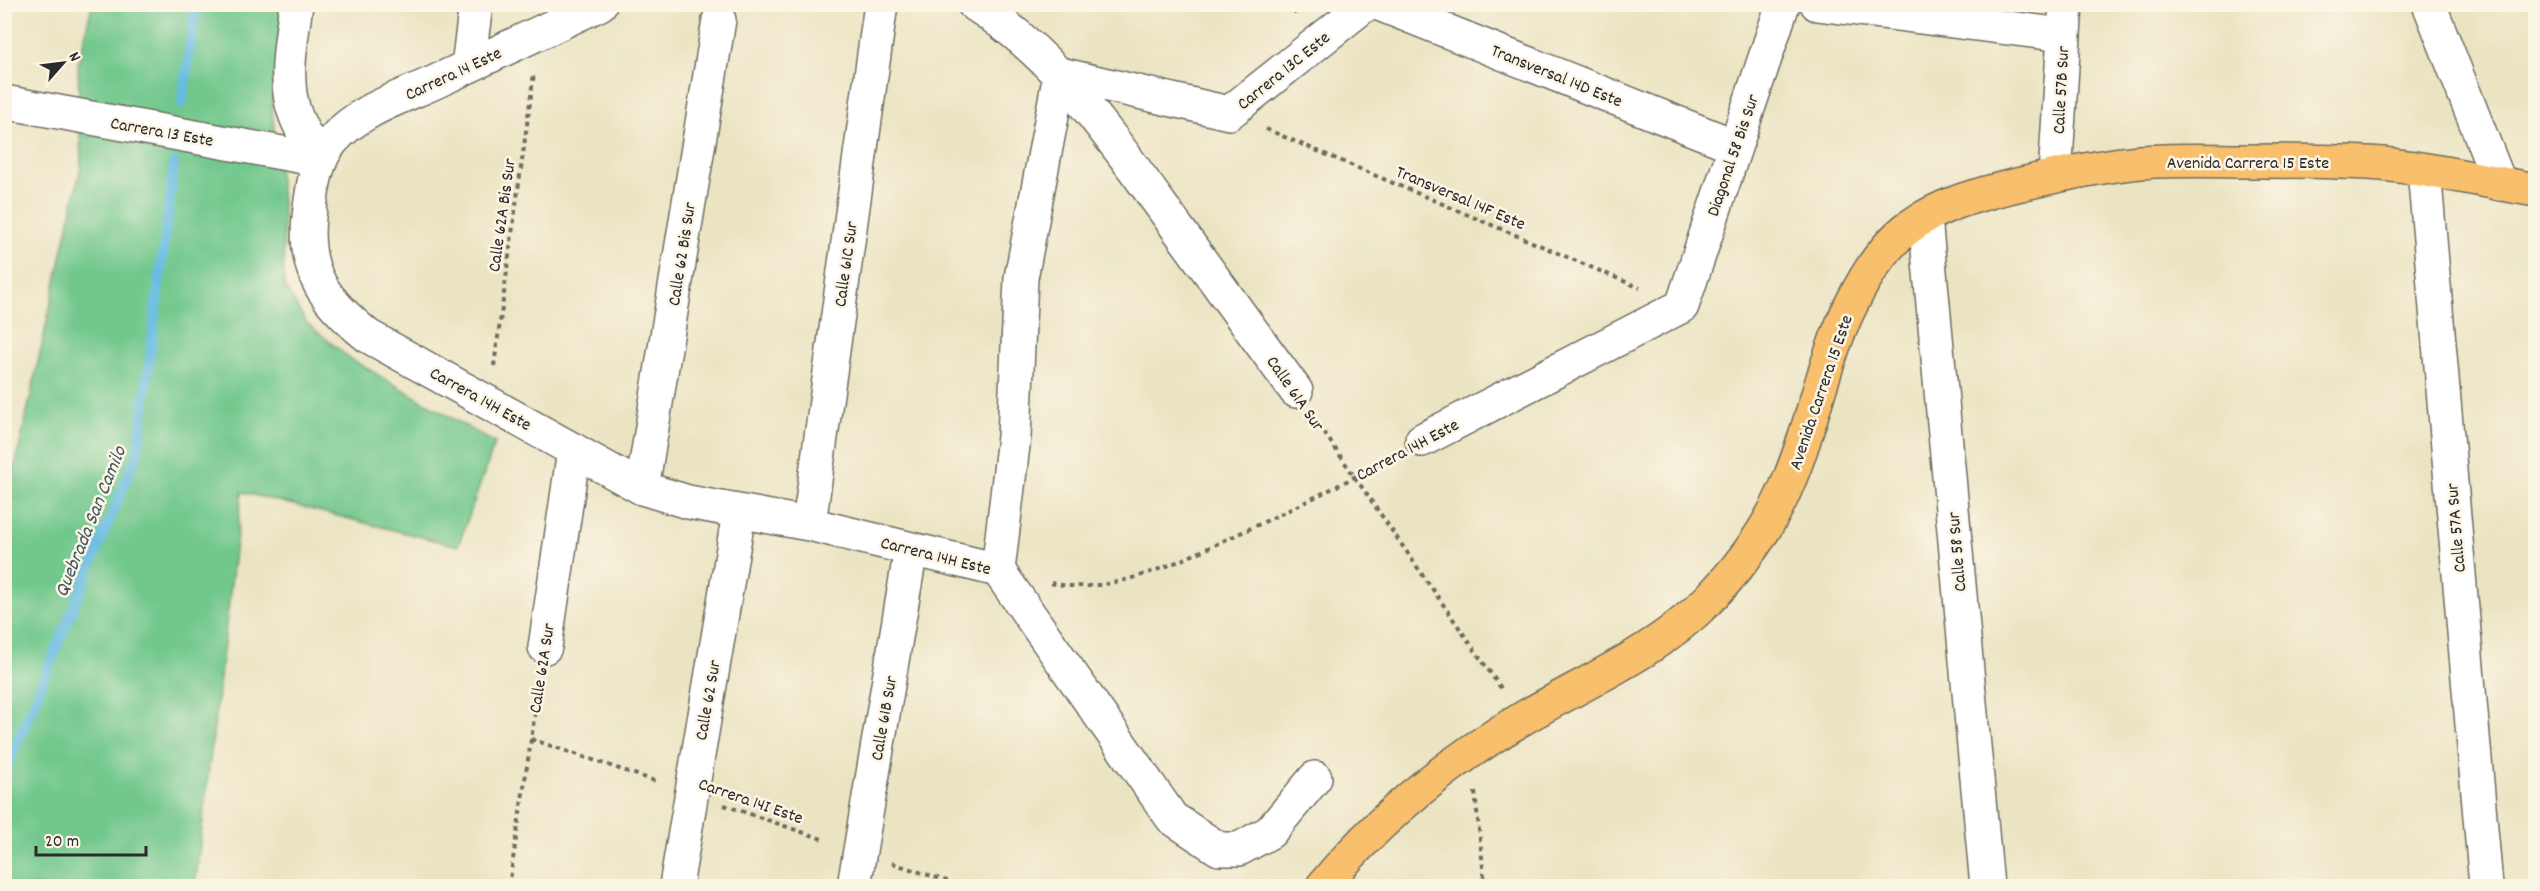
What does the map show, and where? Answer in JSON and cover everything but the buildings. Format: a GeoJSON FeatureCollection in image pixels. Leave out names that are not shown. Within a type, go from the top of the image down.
{"type":"FeatureCollection","features":[{"type":"Feature","properties":{"kind":"main road","name":"Avenida Carrera 15 Este"},"geometry":{"type":"LineString","coordinates":[[1323,886],[1353,849],[1391,813],[1471,751],[1522,718],[1644,650],[1689,617],[1730,577],[1753,547],[1785,490],[1841,327],[1853,301],[1870,271],[1893,241],[1925,218],[1952,204],[1986,192],[2055,176],[2142,162],[2321,161],[2424,170],[2535,190]]}},
{"type":"Feature","properties":{"kind":"street"},"geometry":{"type":"LineString","coordinates":[[296,4],[290,83],[293,109],[304,136],[320,160]]}},
{"type":"Feature","properties":{"kind":"street"},"geometry":{"type":"LineString","coordinates":[[468,66],[476,4]]}},
{"type":"Feature","properties":{"kind":"street","name":"Carrera 14 Este"},"geometry":{"type":"LineString","coordinates":[[320,160],[333,140],[370,112],[600,4]]}},
{"type":"Feature","properties":{"kind":"street","name":"Calle 61C Sur"},"geometry":{"type":"LineString","coordinates":[[809,524],[881,4]]}},
{"type":"Feature","properties":{"kind":"street","name":"Calle 61A Sur"},"geometry":{"type":"LineString","coordinates":[[974,4],[1027,42],[1060,74],[1111,137],[1296,391]]}},
{"type":"Feature","properties":{"kind":"street","name":"Carrera 13C Este"},"geometry":{"type":"LineString","coordinates":[[1229,113],[1366,4]]}},
{"type":"Feature","properties":{"kind":"street","name":"Transversal 14D Este"},"geometry":{"type":"LineString","coordinates":[[1379,4],[1735,146]]}},
{"type":"Feature","properties":{"kind":"street","name":"Diagonal 58 Bis Sur"},"geometry":{"type":"LineString","coordinates":[[1682,306],[1783,4]]}},
{"type":"Feature","properties":{"kind":"street"},"geometry":{"type":"LineString","coordinates":[[1817,4],[2065,20]]}},
{"type":"Feature","properties":{"kind":"street"},"geometry":{"type":"LineString","coordinates":[[2429,4],[2500,184]]}},
{"type":"Feature","properties":{"kind":"street","name":"Calle 57B Sur"},"geometry":{"type":"LineString","coordinates":[[2055,176],[2065,20]]}},
{"type":"Feature","properties":{"kind":"street","name":"Calle 62 Bis Sur"},"geometry":{"type":"LineString","coordinates":[[642,488],[719,21]]}},
{"type":"Feature","properties":{"kind":"street"},"geometry":{"type":"LineString","coordinates":[[1229,113],[1060,74],[1021,278],[1014,437],[998,570],[1172,818],[1219,849],[1239,849],[1270,832],[1315,778]]}},
{"type":"Feature","properties":{"kind":"street","name":"Carrera 13 Este"},"geometry":{"type":"LineString","coordinates":[[4,102],[320,160]]}},
{"type":"Feature","properties":{"kind":"street","name":"Carrera 14H Este"},"geometry":{"type":"LineString","coordinates":[[320,160],[310,203],[308,230],[310,259],[328,300],[342,316],[368,336],[642,488],[688,502],[809,524],[998,570]]}},
{"type":"Feature","properties":{"kind":"street","name":"Calle 57A Sur"},"geometry":{"type":"LineString","coordinates":[[2424,170],[2486,886]]}},
{"type":"Feature","properties":{"kind":"street","name":"Calle 58 Sur"},"geometry":{"type":"LineString","coordinates":[[1925,218],[1988,886]]}},
{"type":"Feature","properties":{"kind":"street","name":"Carrera 14H Este"},"geometry":{"type":"LineString","coordinates":[[1422,440],[1682,306]]}},
{"type":"Feature","properties":{"kind":"street","name":"Calle 62A Sur"},"geometry":{"type":"LineString","coordinates":[[545,647],[574,450]]}},
{"type":"Feature","properties":{"kind":"street","name":"Calle 62 Sur"},"geometry":{"type":"LineString","coordinates":[[676,886],[739,513]]}},
{"type":"Feature","properties":{"kind":"street","name":"Calle 61B Sur"},"geometry":{"type":"LineString","coordinates":[[854,886],[911,549]]}},
{"type":"Feature","properties":{"kind":"path","name":"Calle 62A Bis Sur"},"geometry":{"type":"LineString","coordinates":[[489,402],[540,32]]}},
{"type":"Feature","properties":{"kind":"path","name":"Transversal 14F Este"},"geometry":{"type":"LineString","coordinates":[[1229,113],[1682,306]]}},
{"type":"Feature","properties":{"kind":"path","name":"Calle 61A Sur"},"geometry":{"type":"LineString","coordinates":[[1296,391],[1522,718]]}},
{"type":"Feature","properties":{"kind":"path","name":"Carrera 14H Este"},"geometry":{"type":"LineString","coordinates":[[998,570],[1064,586],[1117,582],[1165,567],[1312,501],[1422,440]]}},
{"type":"Feature","properties":{"kind":"path","name":"Calle 62A Sur"},"geometry":{"type":"LineString","coordinates":[[509,886],[545,647]]}},
{"type":"Feature","properties":{"kind":"path","name":"Carrera 14I Este"},"geometry":{"type":"LineString","coordinates":[[531,739],[962,886]]}},
{"type":"Feature","properties":{"kind":"path"},"geometry":{"type":"LineString","coordinates":[[1471,751],[1485,886]]}},
{"type":"Feature","properties":{"kind":"green space"},"geometry":{"type":"Polygon","coordinates":[[[92,5],[285,5],[272,108],[283,211],[284,285],[306,322],[349,358],[495,443],[458,546],[242,492],[195,886],[5,886],[5,512],[81,167],[78,64],[92,5]]]}},
{"type":"Feature","properties":{"kind":"waterway","name":"Quebrada San Camilo"},"geometry":{"type":"LineString","coordinates":[[182,103],[196,4]]}},
{"type":"Feature","properties":{"kind":"waterway","name":"Quebrada San Camilo"},"geometry":{"type":"LineString","coordinates":[[4,774],[138,452],[174,163]]}}]}
